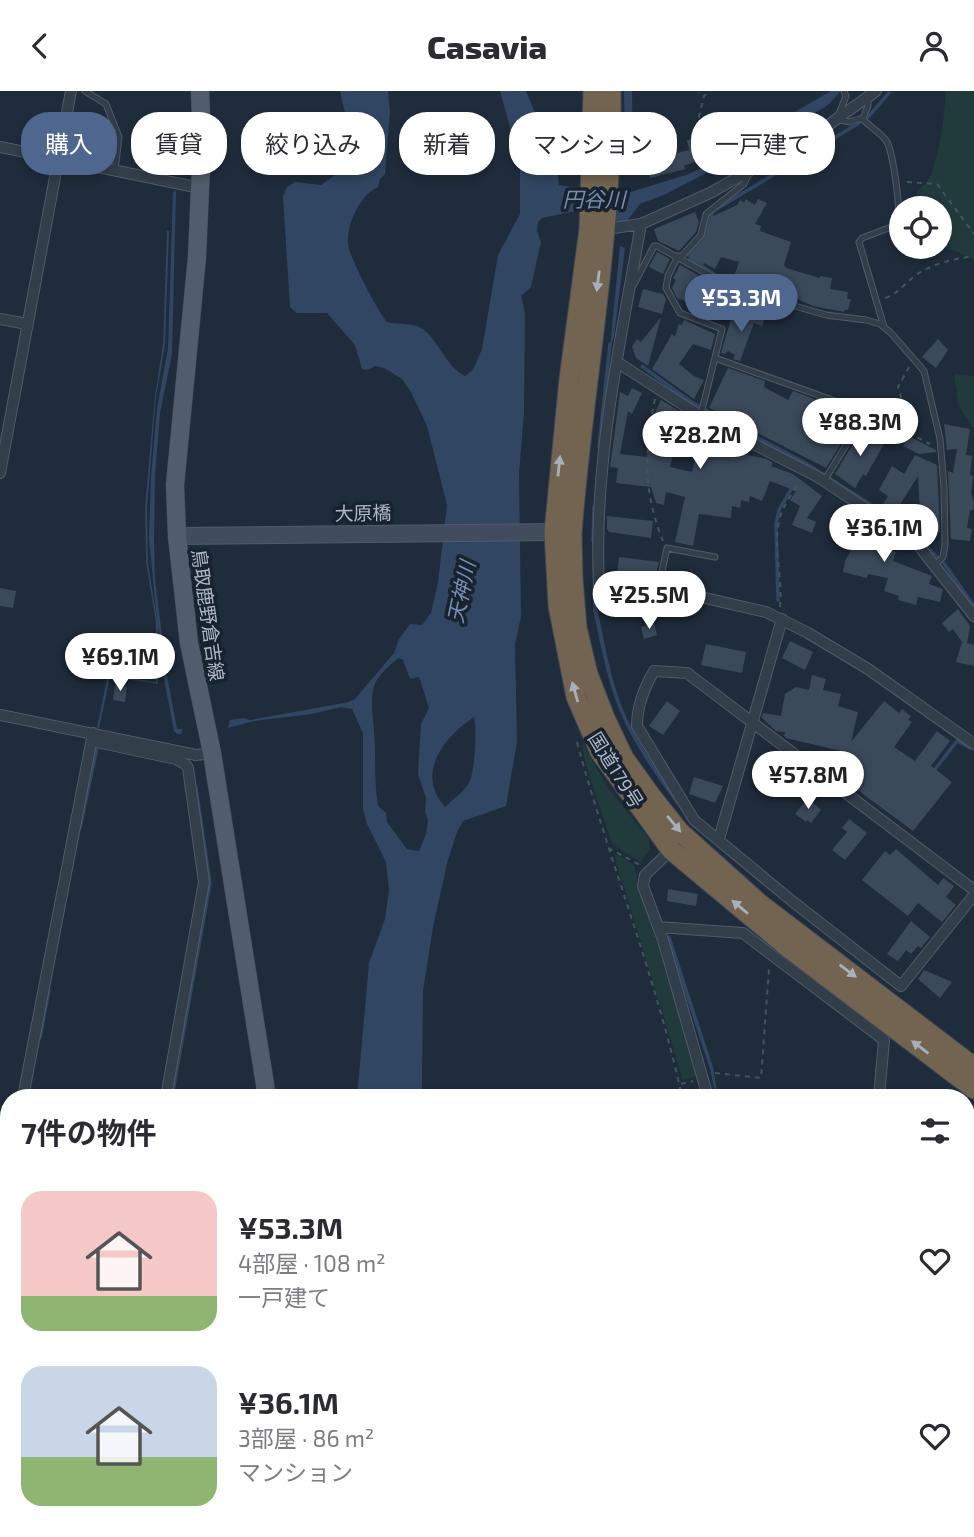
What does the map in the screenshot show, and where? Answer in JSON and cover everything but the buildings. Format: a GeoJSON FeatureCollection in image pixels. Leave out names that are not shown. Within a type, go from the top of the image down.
{"type":"FeatureCollection","features":[{"type":"Feature","properties":{"kind":"highway","name":"国道179号"},"geometry":{"type":"LineString","coordinates":[[593,91],[596,230]]}},
{"type":"Feature","properties":{"kind":"highway","name":"国道179号"},"geometry":{"type":"LineString","coordinates":[[611,91],[612,134],[569,379],[558,606],[576,697],[600,752],[671,850],[791,950],[974,1089]]}},
{"type":"Feature","properties":{"kind":"highway","name":"国道179号"},"geometry":{"type":"LineString","coordinates":[[563,532],[573,578],[577,628],[588,674],[624,758],[652,797],[679,831],[759,903],[974,1067]]}},
{"type":"Feature","properties":{"kind":"main road","name":"鳥取鹿野倉吉線"},"geometry":{"type":"LineString","coordinates":[[200,91],[197,257],[175,485],[177,536],[188,643],[212,753],[266,1089]]}},
{"type":"Feature","properties":{"kind":"street"},"geometry":{"type":"LineString","coordinates":[[68,112],[71,91]]}},
{"type":"Feature","properties":{"kind":"street"},"geometry":{"type":"LineString","coordinates":[[837,119],[872,94]]}},
{"type":"Feature","properties":{"kind":"street"},"geometry":{"type":"LineString","coordinates":[[0,147],[21,151]]}},
{"type":"Feature","properties":{"kind":"street"},"geometry":{"type":"LineString","coordinates":[[117,171],[200,188]]}},
{"type":"Feature","properties":{"kind":"street"},"geometry":{"type":"LineString","coordinates":[[0,473],[57,175]]}},
{"type":"Feature","properties":{"kind":"street"},"geometry":{"type":"LineString","coordinates":[[596,230],[641,224],[676,210],[744,175]]}},
{"type":"Feature","properties":{"kind":"street"},"geometry":{"type":"LineString","coordinates":[[641,224],[617,362],[601,480],[597,535],[599,586],[614,594],[642,590],[679,592],[766,612],[868,669],[974,744]]}},
{"type":"Feature","properties":{"kind":"street"},"geometry":{"type":"LineString","coordinates":[[0,319],[27,324]]}},
{"type":"Feature","properties":{"kind":"street"},"geometry":{"type":"LineString","coordinates":[[617,362],[701,416],[824,481],[915,541],[974,616]]}},
{"type":"Feature","properties":{"kind":"street","name":"大原橋"},"geometry":{"type":"LineString","coordinates":[[177,536],[563,532]]}},
{"type":"Feature","properties":{"kind":"street"},"geometry":{"type":"LineString","coordinates":[[719,839],[781,619]]}},
{"type":"Feature","properties":{"kind":"street"},"geometry":{"type":"LineString","coordinates":[[654,671],[687,673],[974,893],[901,986],[792,901],[719,839],[694,820],[637,726],[637,715],[654,671]]}},
{"type":"Feature","properties":{"kind":"street"},"geometry":{"type":"LineString","coordinates":[[0,715],[176,759],[188,768],[204,882],[167,1089]]}},
{"type":"Feature","properties":{"kind":"street"},"geometry":{"type":"LineString","coordinates":[[93,737],[196,755],[212,753]]}},
{"type":"Feature","properties":{"kind":"street"},"geometry":{"type":"LineString","coordinates":[[25,1089],[93,737]]}},
{"type":"Feature","properties":{"kind":"street"},"geometry":{"type":"LineString","coordinates":[[671,850],[645,875],[643,886],[658,927],[706,1089]]}},
{"type":"Feature","properties":{"kind":"street"},"geometry":{"type":"LineString","coordinates":[[658,927],[743,933],[884,1040],[881,1089]]}},
{"type":"Feature","properties":{"kind":"lane"},"geometry":{"type":"LineString","coordinates":[[85,91],[106,104],[109,112]]}},
{"type":"Feature","properties":{"kind":"lane"},"geometry":{"type":"LineString","coordinates":[[844,91],[846,96],[837,119],[849,122],[862,118],[872,94]]}},
{"type":"Feature","properties":{"kind":"lane"},"geometry":{"type":"LineString","coordinates":[[862,118],[869,127],[886,139],[899,202],[899,219],[897,225],[862,238],[859,242],[884,327],[924,371],[941,449],[945,545],[943,557],[935,565]]}},
{"type":"Feature","properties":{"kind":"lane"},"geometry":{"type":"LineString","coordinates":[[117,132],[117,150]]}},
{"type":"Feature","properties":{"kind":"lane"},"geometry":{"type":"LineString","coordinates":[[701,416],[722,329],[680,313],[666,288],[668,276],[679,257],[701,235],[706,214],[744,184],[748,175]]}},
{"type":"Feature","properties":{"kind":"lane"},"geometry":{"type":"LineString","coordinates":[[629,293],[654,246],[746,292],[814,312],[866,320],[884,327]]}},
{"type":"Feature","properties":{"kind":"lane"},"geometry":{"type":"LineString","coordinates":[[715,358],[863,411],[864,416],[824,481]]}},
{"type":"Feature","properties":{"kind":"lane"},"geometry":{"type":"LineString","coordinates":[[657,591],[667,548],[715,557]]}},
{"type":"Feature","properties":{"kind":"path"},"geometry":{"type":"LineString","coordinates":[[700,112],[704,96],[710,91]]}},
{"type":"Feature","properties":{"kind":"path"},"geometry":{"type":"LineString","coordinates":[[895,188],[909,180],[937,184],[974,233]]}},
{"type":"Feature","properties":{"kind":"path"},"geometry":{"type":"LineString","coordinates":[[885,298],[894,295],[917,275],[933,266],[974,256]]}},
{"type":"Feature","properties":{"kind":"path"},"geometry":{"type":"LineString","coordinates":[[891,425],[903,404],[898,387],[910,364],[918,365]]}},
{"type":"Feature","properties":{"kind":"path"},"geometry":{"type":"LineString","coordinates":[[658,389],[645,462],[658,528],[667,548]]}},
{"type":"Feature","properties":{"kind":"path"},"geometry":{"type":"LineString","coordinates":[[863,411],[941,449]]}},
{"type":"Feature","properties":{"kind":"path"},"geometry":{"type":"LineString","coordinates":[[781,619],[782,592],[778,564],[780,518],[802,476]]}},
{"type":"Feature","properties":{"kind":"path"},"geometry":{"type":"LineString","coordinates":[[577,742],[607,847],[650,977],[680,1089]]}},
{"type":"Feature","properties":{"kind":"path"},"geometry":{"type":"LineString","coordinates":[[607,847],[641,865]]}},
{"type":"Feature","properties":{"kind":"path"},"geometry":{"type":"LineString","coordinates":[[703,1074],[761,1078],[771,954]]}},
{"type":"Feature","properties":{"kind":"green space"},"geometry":{"type":"Polygon","coordinates":[[[946,91],[974,91],[974,259],[952,250],[952,196],[916,196],[931,175],[942,130],[946,91]]]}},
{"type":"Feature","properties":{"kind":"green space"},"geometry":{"type":"Polygon","coordinates":[[[954,374],[974,376],[974,429],[959,407],[954,374]]]}},
{"type":"Feature","properties":{"kind":"green space"},"geometry":{"type":"Polygon","coordinates":[[[581,740],[608,788],[649,839],[650,849],[640,862],[612,844],[586,765],[581,740]]]}},
{"type":"Feature","properties":{"kind":"green space"},"geometry":{"type":"Polygon","coordinates":[[[614,854],[631,863],[635,869],[699,1076],[683,1080],[614,854]]]}},
{"type":"Feature","properties":{"kind":"water"},"geometry":{"type":"Polygon","coordinates":[[[340,91],[388,91],[390,112],[385,174],[385,112],[345,112],[340,91]]]}},
{"type":"Feature","properties":{"kind":"water"},"geometry":{"type":"Polygon","coordinates":[[[500,91],[526,91],[535,112],[509,112],[509,124],[500,91]]]}},
{"type":"Feature","properties":{"kind":"water"},"geometry":{"type":"Polygon","coordinates":[[[624,91],[632,91],[632,112],[624,112],[624,91]]]}},
{"type":"Feature","properties":{"kind":"water"},"geometry":{"type":"Polygon","coordinates":[[[831,91],[841,91],[828,105],[816,112],[795,112],[831,91]]]}},
{"type":"Feature","properties":{"kind":"water"},"geometry":{"type":"Polygon","coordinates":[[[691,173],[702,175],[640,204],[627,221],[619,222],[576,211],[542,218],[538,222],[537,231],[541,242],[531,287],[521,296],[525,313],[524,413],[519,473],[521,617],[515,644],[517,742],[506,806],[463,821],[448,860],[433,927],[423,991],[422,1089],[358,1089],[369,963],[385,919],[389,891],[386,862],[367,824],[363,809],[363,733],[352,709],[341,707],[312,714],[254,721],[228,728],[230,720],[250,720],[355,699],[394,653],[399,639],[410,624],[422,625],[431,613],[438,582],[447,505],[427,426],[411,392],[402,379],[384,368],[375,366],[368,370],[362,369],[355,345],[327,313],[297,313],[290,307],[283,197],[287,187],[295,182],[321,185],[335,175],[384,175],[378,187],[360,203],[352,219],[348,235],[349,249],[358,271],[387,322],[420,327],[458,372],[465,376],[473,370],[482,349],[498,255],[520,214],[520,175],[558,175],[559,185],[621,195],[691,173]],[[399,658],[388,667],[374,686],[372,709],[375,777],[378,806],[386,813],[387,822],[407,849],[419,851],[428,821],[425,811],[426,798],[418,774],[421,724],[429,708],[419,677],[410,679],[403,660],[399,658]],[[474,717],[444,746],[433,769],[436,794],[445,807],[469,783],[475,750],[474,717]]]}},
{"type":"Feature","properties":{"kind":"water"},"geometry":{"type":"Polygon","coordinates":[[[176,191],[172,354],[160,413],[154,540],[155,580],[167,675],[177,729],[182,729],[182,734],[174,731],[164,679],[158,625],[158,684],[110,677],[97,728],[108,674],[156,682],[156,623],[146,562],[145,507],[155,396],[163,344],[169,231],[165,345],[156,397],[147,508],[148,563],[157,620],[149,539],[151,476],[157,409],[168,348],[173,192],[176,191]]]}},
{"type":"Feature","properties":{"kind":"water"},"geometry":{"type":"Polygon","coordinates":[[[620,246],[625,248],[614,337],[610,347],[620,246]]]}},
{"type":"Feature","properties":{"kind":"water"},"geometry":{"type":"Polygon","coordinates":[[[642,364],[693,401],[807,462],[905,524],[946,563],[974,603],[974,610],[941,562],[913,535],[691,405],[640,367],[642,364]]]}},
{"type":"Feature","properties":{"kind":"water"},"geometry":{"type":"Polygon","coordinates":[[[597,607],[621,706],[638,741],[679,803],[677,805],[640,751],[617,703],[593,610],[597,607]]]}},
{"type":"Feature","properties":{"kind":"water"},"geometry":{"type":"Polygon","coordinates":[[[670,935],[713,1067],[717,1089],[714,1089],[666,937],[670,935]]]}},
{"type":"Feature","properties":{"kind":"waterway"},"geometry":{"type":"LineString","coordinates":[[868,117],[889,93]]}},
{"type":"Feature","properties":{"kind":"waterway"},"geometry":{"type":"LineString","coordinates":[[688,255],[704,239],[715,210],[859,123]]}},
{"type":"Feature","properties":{"kind":"waterway"},"geometry":{"type":"LineString","coordinates":[[690,259],[724,280],[737,284]]}},
{"type":"Feature","properties":{"kind":"waterway"},"geometry":{"type":"LineString","coordinates":[[599,447],[610,344]]}},
{"type":"Feature","properties":{"kind":"waterway"},"geometry":{"type":"LineString","coordinates":[[778,600],[776,524],[779,510],[793,486]]}},
{"type":"Feature","properties":{"kind":"waterway"},"geometry":{"type":"LineString","coordinates":[[593,541],[594,507]]}},
{"type":"Feature","properties":{"kind":"waterway"},"geometry":{"type":"LineString","coordinates":[[594,584],[595,611]]}},
{"type":"Feature","properties":{"kind":"waterway"},"geometry":{"type":"LineString","coordinates":[[933,772],[957,741],[970,748]]}},
{"type":"Feature","properties":{"kind":"waterway"},"geometry":{"type":"LineString","coordinates":[[80,828],[97,748]]}},
{"type":"Feature","properties":{"kind":"waterway"},"geometry":{"type":"LineString","coordinates":[[173,1089],[210,883],[196,788]]}},
{"type":"Feature","properties":{"kind":"waterway"},"geometry":{"type":"LineString","coordinates":[[40,1038],[49,990]]}},
{"type":"Feature","properties":{"kind":"water label","name":"円谷川"},"geometry":{"type":"Point","coordinates":[594,200]}},
{"type":"Feature","properties":{"kind":"water label","name":"天神川"},"geometry":{"type":"Point","coordinates":[462,592]}}]}
